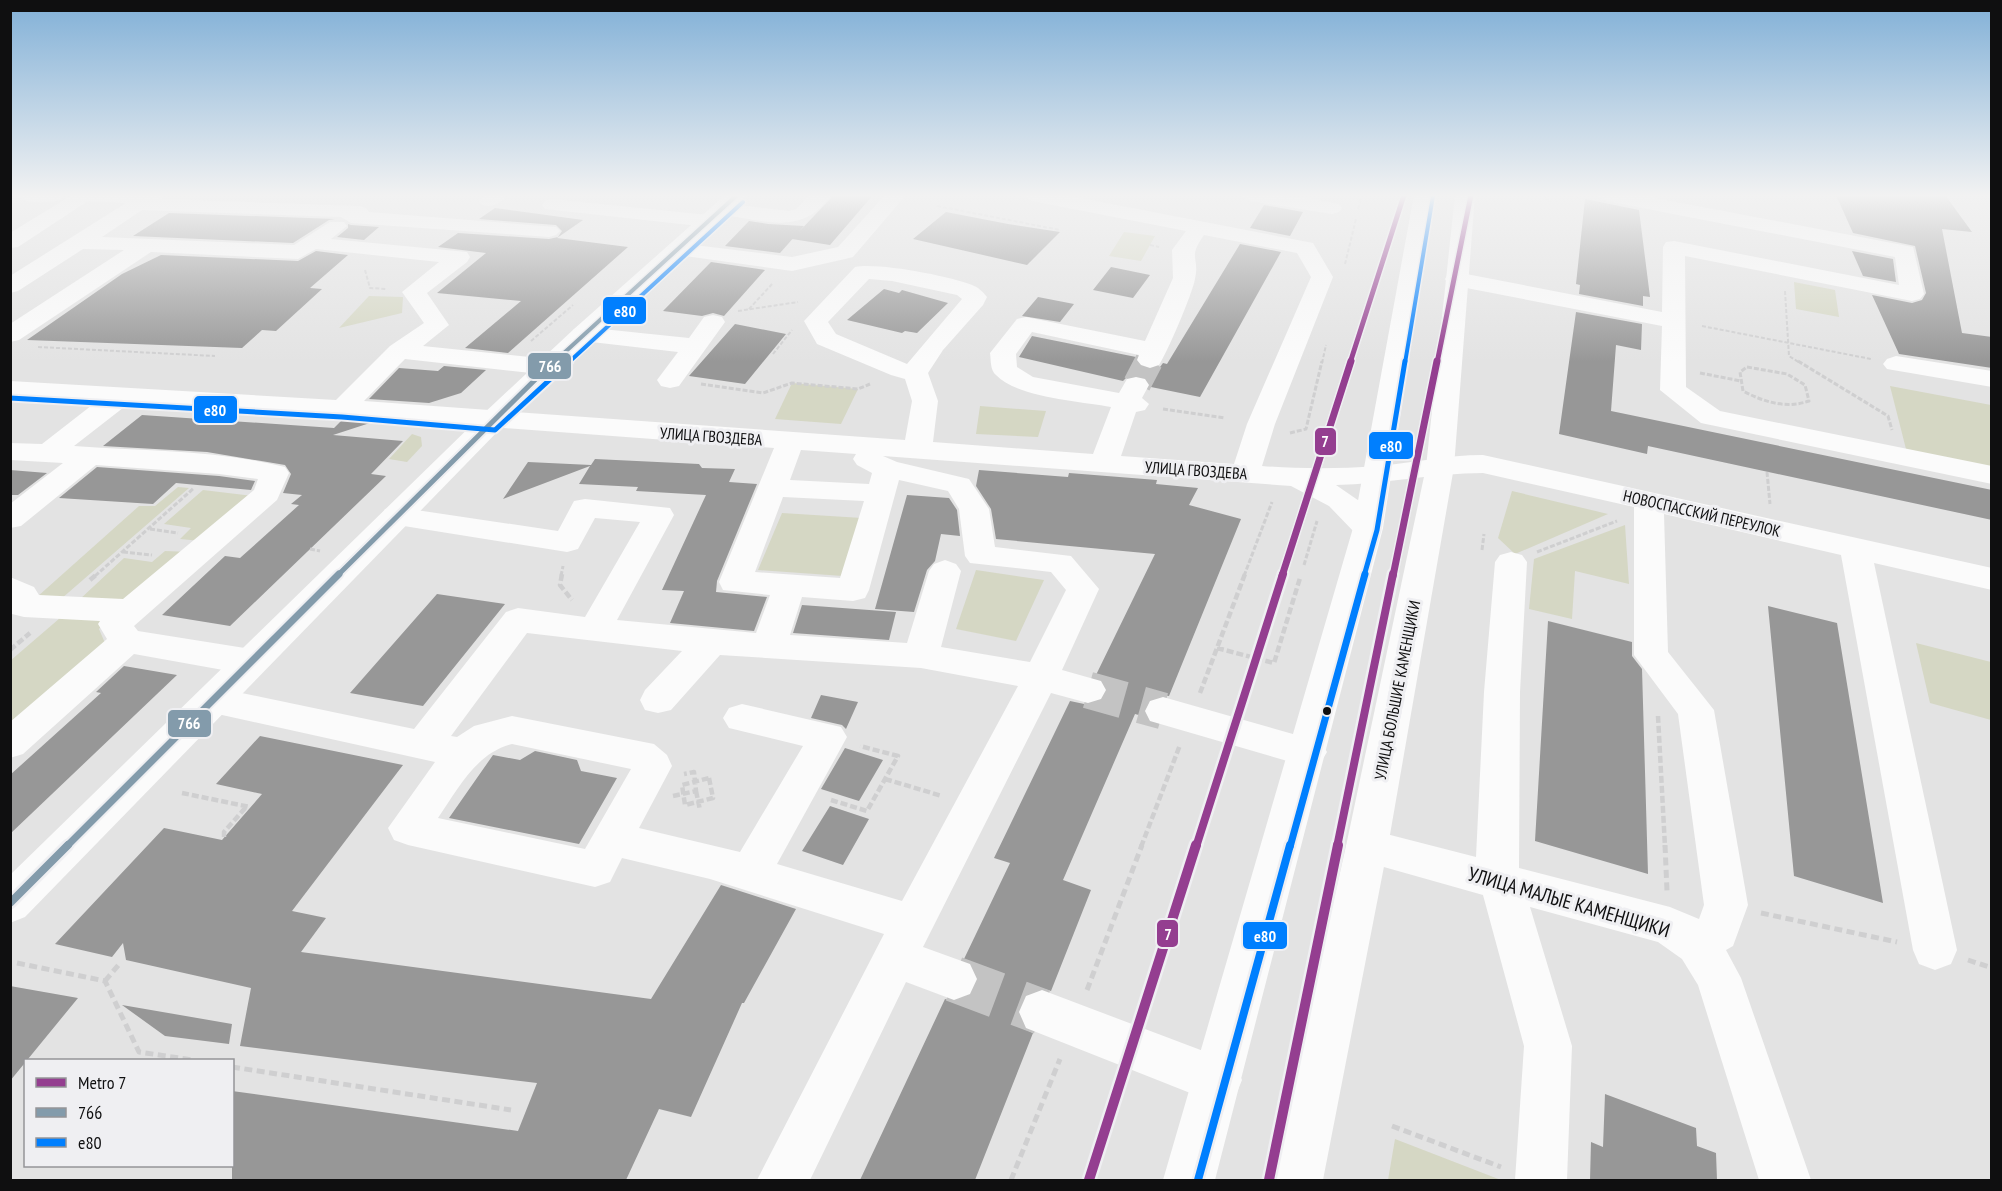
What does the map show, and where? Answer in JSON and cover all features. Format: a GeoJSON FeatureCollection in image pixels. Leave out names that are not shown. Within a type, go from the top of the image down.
{"type":"FeatureCollection","features":[{"type":"Feature","properties":{"kind":"main road"},"geometry":{"type":"LineString","coordinates":[[10,286],[66,251]]}},
{"type":"Feature","properties":{"kind":"main road"},"geometry":{"type":"LineString","coordinates":[[10,335],[139,251]]}},
{"type":"Feature","properties":{"kind":"main road"},"geometry":{"type":"LineString","coordinates":[[267,251],[300,251]]}},
{"type":"Feature","properties":{"kind":"main road"},"geometry":{"type":"LineString","coordinates":[[343,408],[399,351],[437,325],[414,292],[459,257],[388,251]]}},
{"type":"Feature","properties":{"kind":"main road"},"geometry":{"type":"LineString","coordinates":[[10,904],[492,421],[583,334],[676,251]]}},
{"type":"Feature","properties":{"kind":"main road"},"geometry":{"type":"LineString","coordinates":[[690,251],[792,264],[846,251]]}},
{"type":"Feature","properties":{"kind":"main road"},"geometry":{"type":"LineString","coordinates":[[1104,464],[1184,278],[1183,251]]}},
{"type":"Feature","properties":{"kind":"main road"},"geometry":{"type":"LineString","coordinates":[[1245,474],[1261,424],[1322,277],[1320,251]]}},
{"type":"Feature","properties":{"kind":"main road","name":"УЛИЦА БОЛЬШИЕ КАМЕНЩИКИ"},"geometry":{"type":"LineString","coordinates":[[1297,1180],[1367,846],[1410,471],[1421,251]]}},
{"type":"Feature","properties":{"kind":"main road","name":"УЛИЦА БОЛЬШИЕ КАМЕНЩИКИ"},"geometry":{"type":"LineString","coordinates":[[1189,1180],[1368,528],[1443,425],[1459,251]]}},
{"type":"Feature","properties":{"kind":"main road"},"geometry":{"type":"LineString","coordinates":[[1674,251],[1673,390],[1711,417],[1992,475]]}},
{"type":"Feature","properties":{"kind":"main road"},"geometry":{"type":"LineString","coordinates":[[1688,251],[1912,294],[1905,252],[1898,251]]}},
{"type":"Feature","properties":{"kind":"main road"},"geometry":{"type":"LineString","coordinates":[[908,372],[971,305],[975,297],[965,290],[892,274],[863,272],[816,321],[826,339],[908,372],[924,387],[925,414],[917,451]]}},
{"type":"Feature","properties":{"kind":"main road"},"geometry":{"type":"LineString","coordinates":[[1456,279],[1674,321]]}},
{"type":"Feature","properties":{"kind":"main road"},"geometry":{"type":"LineString","coordinates":[[670,380],[713,322]]}},
{"type":"Feature","properties":{"kind":"main road"},"geometry":{"type":"LineString","coordinates":[[1026,324],[1141,380],[1025,383],[1005,370],[1003,353],[1026,324]]}},
{"type":"Feature","properties":{"kind":"main road"},"geometry":{"type":"LineString","coordinates":[[583,334],[696,346]]}},
{"type":"Feature","properties":{"kind":"main road"},"geometry":{"type":"LineString","coordinates":[[399,351],[549,367]]}},
{"type":"Feature","properties":{"kind":"main road"},"geometry":{"type":"LineString","coordinates":[[1896,364],[1992,379]]}},
{"type":"Feature","properties":{"kind":"main road","name":"УЛИЦА ГВОЗДЕВА"},"geometry":{"type":"LineString","coordinates":[[12,390],[343,408],[492,421],[1292,477],[1410,471]]}},
{"type":"Feature","properties":{"kind":"main road"},"geometry":{"type":"LineString","coordinates":[[48,453],[122,395]]}},
{"type":"Feature","properties":{"kind":"main road"},"geometry":{"type":"LineString","coordinates":[[1443,425],[1463,449],[1481,459],[1504,467]]}},
{"type":"Feature","properties":{"kind":"main road"},"geometry":{"type":"LineString","coordinates":[[790,442],[735,582],[853,590],[884,481]]}},
{"type":"Feature","properties":{"kind":"main road"},"geometry":{"type":"LineString","coordinates":[[839,445],[884,481]]}},
{"type":"Feature","properties":{"kind":"main road"},"geometry":{"type":"LineString","coordinates":[[10,451],[219,465],[275,473],[267,494],[10,744]]}},
{"type":"Feature","properties":{"kind":"main road"},"geometry":{"type":"LineString","coordinates":[[10,519],[89,456]]}},
{"type":"Feature","properties":{"kind":"main road","name":"НОВОСПАССКИЙ ПЕРЕУЛОК"},"geometry":{"type":"LineString","coordinates":[[1410,471],[1483,464],[1504,467],[1992,579]]}},
{"type":"Feature","properties":{"kind":"main road"},"geometry":{"type":"LineString","coordinates":[[1292,477],[1340,498],[1357,512],[1368,528]]}},
{"type":"Feature","properties":{"kind":"main road"},"geometry":{"type":"LineString","coordinates":[[770,488],[884,481],[959,485],[974,509],[981,556],[1060,563],[1083,589],[1041,677],[904,940],[783,1180]]}},
{"type":"Feature","properties":{"kind":"main road"},"geometry":{"type":"LineString","coordinates":[[1648,500],[1651,655],[1696,710],[1726,905],[1718,932],[1698,945]]}},
{"type":"Feature","properties":{"kind":"main road"},"geometry":{"type":"LineString","coordinates":[[396,516],[567,542],[585,508],[659,515],[595,630]]}},
{"type":"Feature","properties":{"kind":"main road"},"geometry":{"type":"LineString","coordinates":[[1855,548],[1935,950]]}},
{"type":"Feature","properties":{"kind":"main road"},"geometry":{"type":"LineString","coordinates":[[1496,559],[1499,773],[1497,860],[1501,882],[1548,1046],[1524,1175]]}},
{"type":"Feature","properties":{"kind":"main road"},"geometry":{"type":"LineString","coordinates":[[921,656],[945,571]]}},
{"type":"Feature","properties":{"kind":"main road"},"geometry":{"type":"LineString","coordinates":[[769,646],[790,585]]}},
{"type":"Feature","properties":{"kind":"main road"},"geometry":{"type":"LineString","coordinates":[[15,604],[58,608],[251,662]]}},
{"type":"Feature","properties":{"kind":"main road"},"geometry":{"type":"LineString","coordinates":[[423,745],[518,620],[711,642],[921,656],[1041,677],[1088,690]]}},
{"type":"Feature","properties":{"kind":"main road"},"geometry":{"type":"LineString","coordinates":[[658,700],[711,642]]}},
{"type":"Feature","properties":{"kind":"main road"},"geometry":{"type":"LineString","coordinates":[[213,700],[463,753]]}},
{"type":"Feature","properties":{"kind":"main road"},"geometry":{"type":"LineString","coordinates":[[1177,715],[1308,752]]}},
{"type":"Feature","properties":{"kind":"main road"},"geometry":{"type":"LineString","coordinates":[[742,718],[828,737],[750,873]]}},
{"type":"Feature","properties":{"kind":"main road"},"geometry":{"type":"LineString","coordinates":[[512,730],[640,754],[653,766],[614,839],[595,869],[408,828],[463,753],[487,736],[512,730]]}},
{"type":"Feature","properties":{"kind":"main road"},"geometry":{"type":"LineString","coordinates":[[614,839],[750,873],[904,940],[954,979]]}},
{"type":"Feature","properties":{"kind":"main road","name":"УЛИЦА МАЛЫЕ КАМЕНЩИКИ"},"geometry":{"type":"LineString","coordinates":[[1367,846],[1670,926],[1698,945],[1718,978],[1785,1180]]}},
{"type":"Feature","properties":{"kind":"main road"},"geometry":{"type":"LineString","coordinates":[[1058,1019],[1218,1080]]}},
{"type":"Feature","properties":{"kind":"path"},"geometry":{"type":"LineString","coordinates":[[361,251],[370,288],[414,292]]}},
{"type":"Feature","properties":{"kind":"path"},"geometry":{"type":"LineString","coordinates":[[1784,269],[1789,356],[1888,416],[1899,456]]}},
{"type":"Feature","properties":{"kind":"path"},"geometry":{"type":"LineString","coordinates":[[737,311],[809,300],[809,308],[816,321]]}},
{"type":"Feature","properties":{"kind":"path"},"geometry":{"type":"LineString","coordinates":[[1674,321],[1896,364]]}},
{"type":"Feature","properties":{"kind":"path"},"geometry":{"type":"LineString","coordinates":[[39,347],[215,356]]}},
{"type":"Feature","properties":{"kind":"path"},"geometry":{"type":"LineString","coordinates":[[1673,367],[1741,381]]}},
{"type":"Feature","properties":{"kind":"path"},"geometry":{"type":"LineString","coordinates":[[1747,367],[1787,374],[1805,385],[1809,401],[1796,407],[1759,400],[1743,391],[1741,381],[1740,372],[1747,367]]}},
{"type":"Feature","properties":{"kind":"path"},"geometry":{"type":"LineString","coordinates":[[670,380],[763,393],[792,383],[858,389],[908,372]]}},
{"type":"Feature","properties":{"kind":"path"},"geometry":{"type":"LineString","coordinates":[[1141,380],[1225,418]]}},
{"type":"Feature","properties":{"kind":"path"},"geometry":{"type":"LineString","coordinates":[[58,608],[219,465]]}},
{"type":"Feature","properties":{"kind":"path"},"geometry":{"type":"LineString","coordinates":[[1767,472],[1770,506]]}},
{"type":"Feature","properties":{"kind":"path"},"geometry":{"type":"LineString","coordinates":[[1011,1180],[1058,1019],[1177,715],[1217,648],[1272,502]]}},
{"type":"Feature","properties":{"kind":"path"},"geometry":{"type":"LineString","coordinates":[[1304,565],[1317,521]]}},
{"type":"Feature","properties":{"kind":"path"},"geometry":{"type":"LineString","coordinates":[[1578,536],[1612,523]]}},
{"type":"Feature","properties":{"kind":"path"},"geometry":{"type":"LineString","coordinates":[[149,529],[178,532],[171,538]]}},
{"type":"Feature","properties":{"kind":"path"},"geometry":{"type":"LineString","coordinates":[[1484,534],[1496,559]]}},
{"type":"Feature","properties":{"kind":"path"},"geometry":{"type":"LineString","coordinates":[[567,542],[560,585],[595,630]]}},
{"type":"Feature","properties":{"kind":"path"},"geometry":{"type":"LineString","coordinates":[[310,549],[320,550]]}},
{"type":"Feature","properties":{"kind":"path"},"geometry":{"type":"LineString","coordinates":[[1217,648],[1274,663],[1300,578]]}},
{"type":"Feature","properties":{"kind":"path"},"geometry":{"type":"LineString","coordinates":[[1658,712],[1668,902]]}},
{"type":"Feature","properties":{"kind":"path"},"geometry":{"type":"LineString","coordinates":[[798,790],[867,811],[898,756],[857,745]]}},
{"type":"Feature","properties":{"kind":"path"},"geometry":{"type":"LineString","coordinates":[[709,778],[713,798],[698,802],[685,805],[682,785],[709,778]]}},
{"type":"Feature","properties":{"kind":"path"},"geometry":{"type":"LineString","coordinates":[[885,779],[925,791]]}},
{"type":"Feature","properties":{"kind":"path"},"geometry":{"type":"LineString","coordinates":[[696,791],[700,810]]}},
{"type":"Feature","properties":{"kind":"path"},"geometry":{"type":"LineString","coordinates":[[182,793],[249,807],[224,832],[224,837]]}},
{"type":"Feature","properties":{"kind":"path"},"geometry":{"type":"LineString","coordinates":[[1749,910],[1795,920]]}},
{"type":"Feature","properties":{"kind":"path"},"geometry":{"type":"LineString","coordinates":[[105,981],[121,962]]}},
{"type":"Feature","properties":{"kind":"path"},"geometry":{"type":"LineString","coordinates":[[17,963],[105,981]]}},
{"type":"Feature","properties":{"kind":"path"},"geometry":{"type":"LineString","coordinates":[[105,981],[139,1052],[186,1059]]}},
{"type":"Feature","properties":{"kind":"path"},"geometry":{"type":"LineString","coordinates":[[234,1066],[511,1110]]}},
{"type":"Feature","properties":{"kind":"path"},"geometry":{"type":"LineString","coordinates":[[1392,1126],[1524,1175]]}},
{"type":"Feature","properties":{"kind":"green space"},"geometry":{"type":"Polygon","coordinates":[[[1112,251],[1147,251],[1141,261],[1109,256],[1112,251]]]}},
{"type":"Feature","properties":{"kind":"green space"},"geometry":{"type":"Polygon","coordinates":[[[1794,282],[1835,290],[1839,317],[1796,309],[1794,282]]]}},
{"type":"Feature","properties":{"kind":"green space"},"geometry":{"type":"Polygon","coordinates":[[[369,296],[403,297],[402,313],[339,328],[369,296]]]}},
{"type":"Feature","properties":{"kind":"green space"},"geometry":{"type":"Polygon","coordinates":[[[792,383],[858,389],[841,424],[775,419],[792,383]]]}},
{"type":"Feature","properties":{"kind":"green space"},"geometry":{"type":"Polygon","coordinates":[[[1890,386],[1991,405],[1991,471],[1907,453],[1890,386]]]}},
{"type":"Feature","properties":{"kind":"green space"},"geometry":{"type":"Polygon","coordinates":[[[980,406],[1046,411],[1038,437],[976,434],[980,406]]]}},
{"type":"Feature","properties":{"kind":"green space"},"geometry":{"type":"Polygon","coordinates":[[[412,434],[421,437],[422,446],[407,462],[389,459],[412,434]]]}},
{"type":"Feature","properties":{"kind":"green space"},"geometry":{"type":"Polygon","coordinates":[[[178,487],[189,488],[61,599],[37,597],[139,506],[155,506],[178,487]]]}},
{"type":"Feature","properties":{"kind":"green space"},"geometry":{"type":"Polygon","coordinates":[[[203,490],[253,496],[201,541],[180,539],[191,528],[164,524],[203,490]]]}},
{"type":"Feature","properties":{"kind":"green space"},"geometry":{"type":"Polygon","coordinates":[[[1512,491],[1608,514],[1515,554],[1498,538],[1512,491]]]}},
{"type":"Feature","properties":{"kind":"green space"},"geometry":{"type":"Polygon","coordinates":[[[782,513],[862,518],[843,576],[758,570],[782,513]]]}},
{"type":"Feature","properties":{"kind":"green space"},"geometry":{"type":"Polygon","coordinates":[[[1625,525],[1629,584],[1575,571],[1572,619],[1529,609],[1534,559],[1625,525]]]}},
{"type":"Feature","properties":{"kind":"green space"},"geometry":{"type":"Polygon","coordinates":[[[165,551],[190,552],[127,603],[79,600],[124,558],[152,562],[165,551]]]}},
{"type":"Feature","properties":{"kind":"green space"},"geometry":{"type":"Polygon","coordinates":[[[976,570],[1044,580],[1016,641],[956,629],[976,570]]]}},
{"type":"Feature","properties":{"kind":"green space"},"geometry":{"type":"Polygon","coordinates":[[[60,618],[109,618],[99,629],[105,643],[11,728],[10,661],[60,618]]]}},
{"type":"Feature","properties":{"kind":"green space"},"geometry":{"type":"Polygon","coordinates":[[[1916,643],[1991,662],[1991,720],[1930,703],[1916,643]]]}},
{"type":"Feature","properties":{"kind":"green space"},"geometry":{"type":"Polygon","coordinates":[[[1395,1139],[1501,1180],[1388,1180],[1395,1139]]]}},
{"type":"Feature","properties":{"kind":"building"},"geometry":{"type":"Polygon","coordinates":[[[316,251],[348,255],[310,288],[322,289],[276,331],[262,330],[242,348],[27,340],[122,274],[161,255],[298,261],[316,251]]]}},
{"type":"Feature","properties":{"kind":"building"},"geometry":{"type":"Polygon","coordinates":[[[467,251],[624,251],[508,353],[465,348],[521,301],[437,293],[486,253],[467,251]]]}},
{"type":"Feature","properties":{"kind":"building"},"geometry":{"type":"Polygon","coordinates":[[[761,251],[782,251],[780,253],[761,251]]]}},
{"type":"Feature","properties":{"kind":"building"},"geometry":{"type":"Polygon","coordinates":[[[964,251],[1041,251],[1027,265],[964,251]]]}},
{"type":"Feature","properties":{"kind":"building"},"geometry":{"type":"Polygon","coordinates":[[[1236,251],[1281,252],[1200,397],[1151,387],[1147,378],[1136,375],[1127,377],[1123,381],[1019,357],[1032,336],[1136,357],[1139,366],[1149,370],[1160,367],[1163,363],[1167,364],[1236,251]]]}},
{"type":"Feature","properties":{"kind":"building"},"geometry":{"type":"Polygon","coordinates":[[[1580,251],[1644,251],[1650,297],[1643,296],[1643,306],[1579,294],[1580,285],[1576,284],[1580,251]]]}},
{"type":"Feature","properties":{"kind":"building"},"geometry":{"type":"Polygon","coordinates":[[[1852,251],[1893,259],[1896,282],[1863,276],[1852,251]]]}},
{"type":"Feature","properties":{"kind":"building"},"geometry":{"type":"Polygon","coordinates":[[[1916,251],[1946,251],[1962,333],[1992,337],[1992,368],[1899,354],[1872,295],[1912,303],[1922,300],[1926,293],[1916,251]]]}},
{"type":"Feature","properties":{"kind":"building"},"geometry":{"type":"Polygon","coordinates":[[[711,262],[765,270],[724,316],[713,313],[702,316],[663,311],[711,262]]]}},
{"type":"Feature","properties":{"kind":"building"},"geometry":{"type":"Polygon","coordinates":[[[1111,267],[1150,275],[1133,298],[1093,290],[1111,267]]]}},
{"type":"Feature","properties":{"kind":"building"},"geometry":{"type":"Polygon","coordinates":[[[884,289],[899,293],[902,290],[948,303],[917,333],[905,331],[902,333],[847,320],[884,289]]]}},
{"type":"Feature","properties":{"kind":"building"},"geometry":{"type":"Polygon","coordinates":[[[1038,297],[1074,304],[1060,322],[1022,316],[1038,297]]]}},
{"type":"Feature","properties":{"kind":"building"},"geometry":{"type":"Polygon","coordinates":[[[1576,312],[1642,324],[1641,350],[1616,345],[1611,411],[1992,490],[1992,520],[1648,446],[1647,454],[1559,434],[1576,312]]]}},
{"type":"Feature","properties":{"kind":"building"},"geometry":{"type":"Polygon","coordinates":[[[735,324],[786,334],[745,384],[689,376],[735,324]]]}},
{"type":"Feature","properties":{"kind":"building"},"geometry":{"type":"Polygon","coordinates":[[[444,366],[486,370],[461,393],[429,403],[369,399],[399,368],[438,371],[444,366]]]}},
{"type":"Feature","properties":{"kind":"building"},"geometry":{"type":"Polygon","coordinates":[[[142,415],[334,428],[344,418],[376,421],[333,435],[403,441],[371,474],[386,476],[230,626],[162,615],[225,556],[240,558],[299,505],[291,504],[302,495],[283,493],[291,474],[285,465],[207,452],[103,446],[142,415]]]}},
{"type":"Feature","properties":{"kind":"building"},"geometry":{"type":"Polygon","coordinates":[[[595,459],[699,464],[702,468],[735,469],[729,482],[757,484],[717,581],[716,592],[767,597],[754,631],[670,623],[684,591],[662,590],[706,495],[636,491],[638,487],[579,484],[590,466],[503,499],[528,462],[591,465],[595,459]]]}},
{"type":"Feature","properties":{"kind":"building"},"geometry":{"type":"Polygon","coordinates":[[[97,467],[219,476],[255,481],[251,490],[176,483],[153,504],[59,498],[97,467]]]}},
{"type":"Feature","properties":{"kind":"building"},"geometry":{"type":"Polygon","coordinates":[[[10,470],[47,473],[18,495],[10,495],[10,470]]]}},
{"type":"Feature","properties":{"kind":"building"},"geometry":{"type":"Polygon","coordinates":[[[979,470],[1068,477],[1069,473],[1157,480],[1156,484],[1198,488],[1189,505],[1241,519],[1169,696],[1162,695],[1148,700],[1143,710],[1146,717],[1135,714],[1063,880],[1091,890],[1051,991],[1041,988],[1025,994],[1017,1011],[1024,1029],[1033,1033],[975,1180],[860,1180],[945,999],[955,1002],[972,995],[979,978],[972,963],[964,959],[1010,863],[994,858],[1070,701],[1089,705],[1102,701],[1108,691],[1103,680],[1095,677],[1155,554],[996,539],[991,509],[976,486],[979,470]]]}},
{"type":"Feature","properties":{"kind":"building"},"geometry":{"type":"Polygon","coordinates":[[[907,495],[949,498],[957,510],[960,536],[941,534],[935,561],[927,570],[914,612],[875,609],[907,495]]]}},
{"type":"Feature","properties":{"kind":"building"},"geometry":{"type":"Polygon","coordinates":[[[437,594],[505,604],[423,706],[350,693],[437,594]]]}},
{"type":"Feature","properties":{"kind":"building"},"geometry":{"type":"Polygon","coordinates":[[[802,605],[896,612],[889,640],[793,633],[802,605]]]}},
{"type":"Feature","properties":{"kind":"building"},"geometry":{"type":"Polygon","coordinates":[[[1768,606],[1837,623],[1883,903],[1794,876],[1768,606]]]}},
{"type":"Feature","properties":{"kind":"building"},"geometry":{"type":"Polygon","coordinates":[[[1548,621],[1632,642],[1632,656],[1642,669],[1648,874],[1535,841],[1548,621]]]}},
{"type":"Feature","properties":{"kind":"building"},"geometry":{"type":"Polygon","coordinates":[[[124,666],[177,675],[10,834],[10,775],[101,693],[96,692],[124,666]]]}},
{"type":"Feature","properties":{"kind":"building"},"geometry":{"type":"Polygon","coordinates":[[[821,695],[858,702],[846,729],[842,725],[811,718],[821,695]]]}},
{"type":"Feature","properties":{"kind":"building"},"geometry":{"type":"Polygon","coordinates":[[[260,736],[403,765],[292,911],[326,918],[301,952],[651,999],[721,885],[796,909],[742,1003],[691,1117],[659,1109],[626,1180],[232,1180],[234,1091],[518,1131],[537,1083],[240,1046],[251,988],[126,960],[123,943],[112,957],[55,944],[164,828],[222,840],[262,794],[216,784],[260,736]]]}},
{"type":"Feature","properties":{"kind":"building"},"geometry":{"type":"Polygon","coordinates":[[[845,748],[883,760],[859,801],[821,789],[845,748]]]}},
{"type":"Feature","properties":{"kind":"building"},"geometry":{"type":"Polygon","coordinates":[[[535,751],[577,760],[581,771],[617,778],[579,844],[449,818],[493,755],[520,760],[535,751]]]}},
{"type":"Feature","properties":{"kind":"building"},"geometry":{"type":"Polygon","coordinates":[[[830,806],[869,819],[843,865],[802,851],[830,806]]]}},
{"type":"Feature","properties":{"kind":"building"},"geometry":{"type":"Polygon","coordinates":[[[10,986],[78,998],[28,1059],[24,1059],[24,1064],[10,1081],[10,986]]]}},
{"type":"Feature","properties":{"kind":"building"},"geometry":{"type":"Polygon","coordinates":[[[122,1005],[232,1024],[229,1044],[165,1036],[122,1005]]]}},
{"type":"Feature","properties":{"kind":"building"},"geometry":{"type":"Polygon","coordinates":[[[1605,1094],[1696,1128],[1697,1146],[1716,1153],[1717,1180],[1590,1180],[1591,1142],[1603,1147],[1605,1094]]]}},
{"type":"Feature","properties":{"kind":"tunnel"},"geometry":{"type":"LineString","coordinates":[[1137,384],[1149,361]]}},
{"type":"Feature","properties":{"kind":"tunnel"},"geometry":{"type":"LineString","coordinates":[[1088,690],[1163,711]]}},
{"type":"Feature","properties":{"kind":"tunnel"},"geometry":{"type":"LineString","coordinates":[[954,979],[1042,1012]]}},
{"type":"Feature","properties":{"kind":"metro line","name":"7"},"geometry":{"type":"LineString","coordinates":[[1089,1180],[1386,251]]}},
{"type":"Feature","properties":{"kind":"metro line","name":"7"},"geometry":{"type":"LineString","coordinates":[[1269,1180],[1460,251]]}},
{"type":"Feature","properties":{"kind":"transit line","name":"766"},"geometry":{"type":"LineString","coordinates":[[10,903],[492,421],[675,251]]}},
{"type":"Feature","properties":{"kind":"transit line","name":"е80"},"geometry":{"type":"LineString","coordinates":[[10,398],[342,417],[495,430],[690,251]]}},
{"type":"Feature","properties":{"kind":"transit line","name":"е80"},"geometry":{"type":"LineString","coordinates":[[1198,1180],[1377,530],[1424,251]]}}]}
